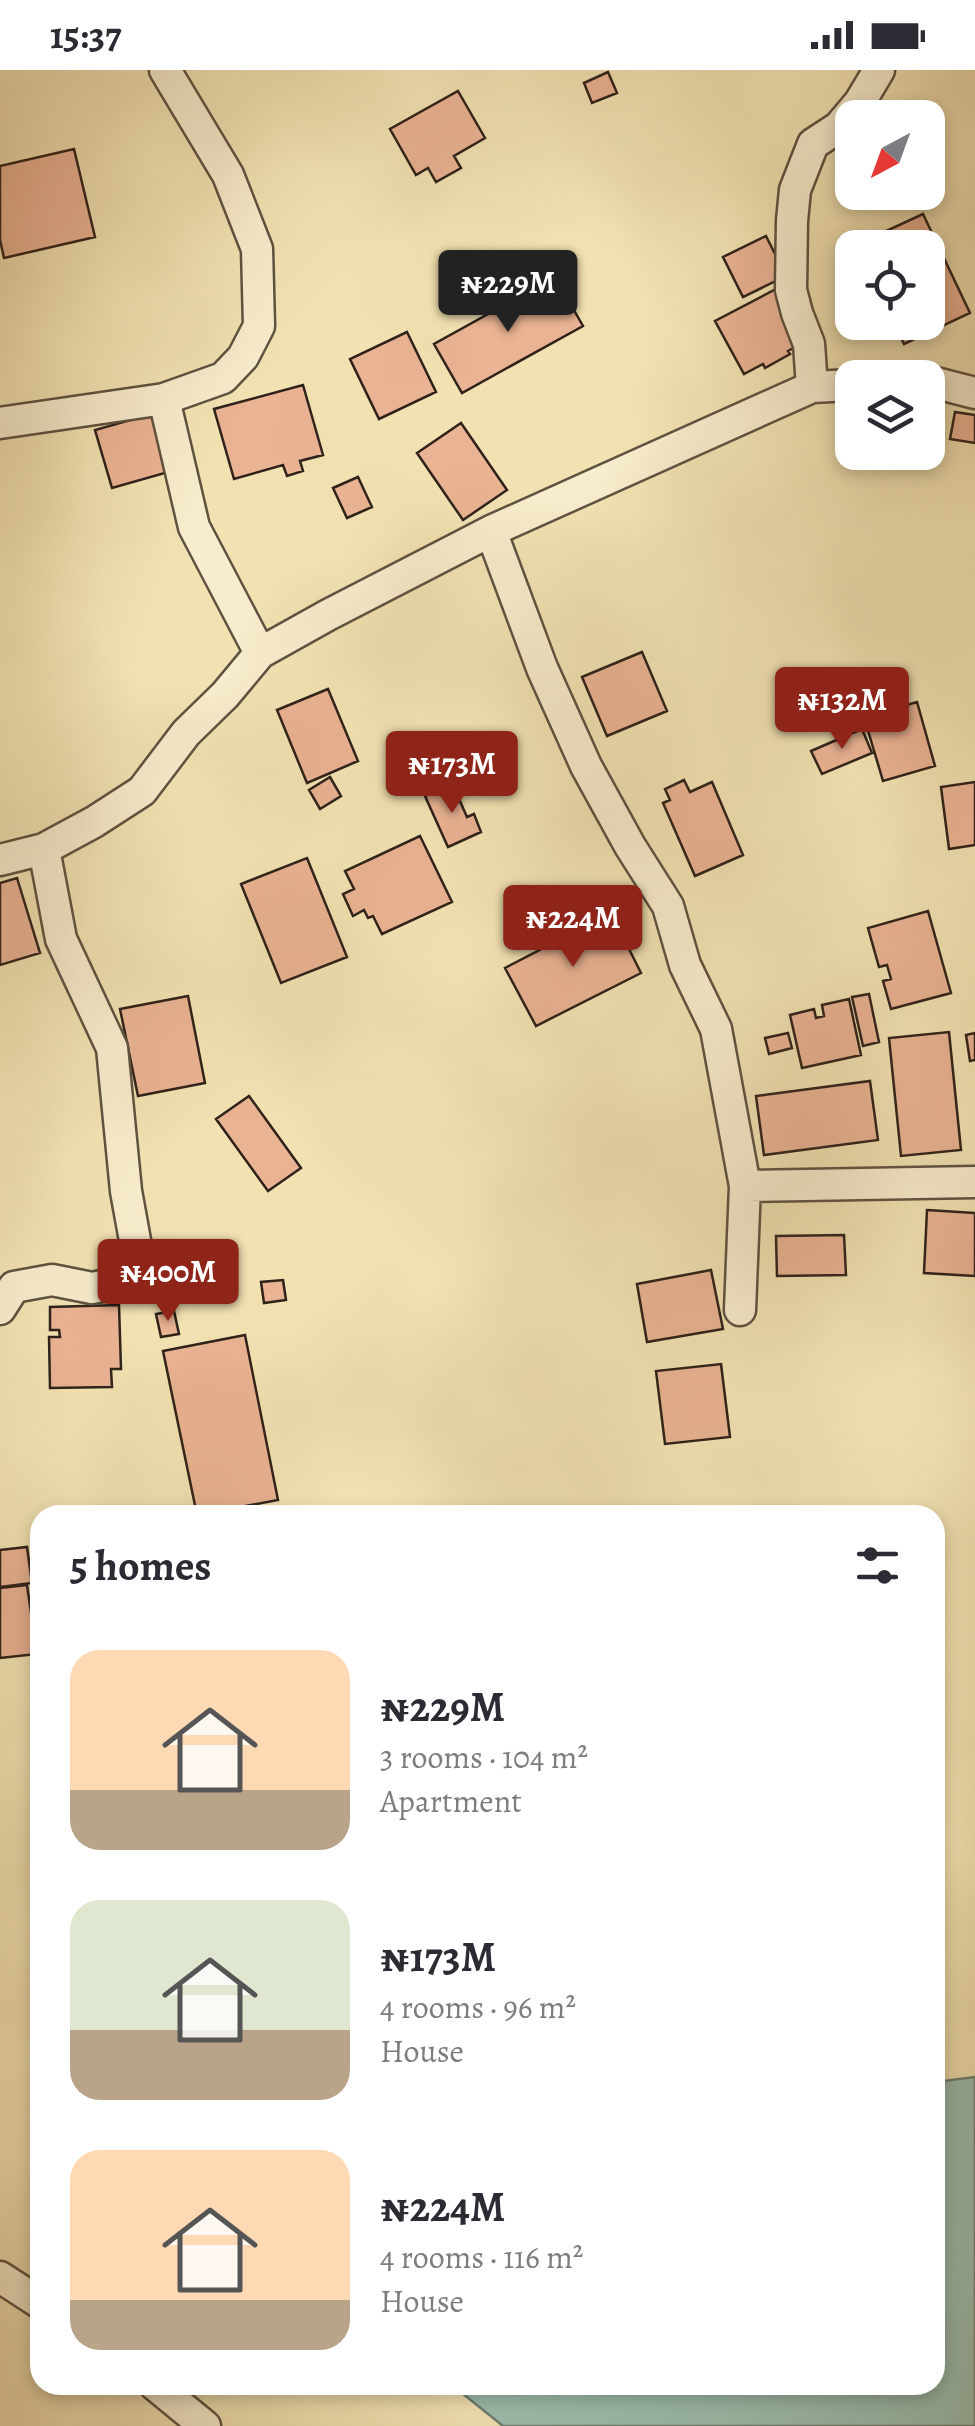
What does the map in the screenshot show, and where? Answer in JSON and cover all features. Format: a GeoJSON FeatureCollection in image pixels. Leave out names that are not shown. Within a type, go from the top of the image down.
{"type":"FeatureCollection","features":[{"type":"Feature","properties":{"kind":"street"},"geometry":{"type":"LineString","coordinates":[[0,424],[164,399],[223,378],[243,357],[259,326],[256,249],[228,175],[166,70]]}},
{"type":"Feature","properties":{"kind":"street"},"geometry":{"type":"LineString","coordinates":[[812,387],[809,344],[791,290],[796,190],[813,144],[839,127],[879,70]]}},
{"type":"Feature","properties":{"kind":"street"},"geometry":{"type":"LineString","coordinates":[[0,860],[44,849],[142,790],[186,733],[260,653],[328,614],[492,531],[812,387],[835,386]]}},
{"type":"Feature","properties":{"kind":"street"},"geometry":{"type":"LineString","coordinates":[[945,386],[975,394]]}},
{"type":"Feature","properties":{"kind":"street"},"geometry":{"type":"LineString","coordinates":[[164,399],[194,527],[260,653]]}},
{"type":"Feature","properties":{"kind":"street"},"geometry":{"type":"LineString","coordinates":[[492,531],[542,668],[586,766],[668,906],[685,965],[716,1029],[745,1186],[740,1310]]}},
{"type":"Feature","properties":{"kind":"street"},"geometry":{"type":"LineString","coordinates":[[0,1310],[14,1287],[52,1280],[92,1288],[122,1282],[135,1264],[112,1048],[61,939],[44,849]]}},
{"type":"Feature","properties":{"kind":"street"},"geometry":{"type":"LineString","coordinates":[[745,1186],[975,1182]]}},
{"type":"Feature","properties":{"kind":"street"},"geometry":{"type":"LineString","coordinates":[[0,2277],[30,2296]]}},
{"type":"Feature","properties":{"kind":"street"},"geometry":{"type":"LineString","coordinates":[[165,2395],[194,2424]]}},
{"type":"Feature","properties":{"kind":"shaded area"},"geometry":{"type":"Polygon","coordinates":[[[975,2077],[975,2426],[503,2426],[464,2395],[945,2395],[945,2081],[975,2077]]]}},
{"type":"Feature","properties":{"kind":"building"},"geometry":{"type":"Polygon","coordinates":[[[608,72],[617,93],[592,103],[584,83],[608,72]]]}},
{"type":"Feature","properties":{"kind":"building"},"geometry":{"type":"Polygon","coordinates":[[[458,91],[485,138],[454,156],[461,168],[436,182],[428,168],[416,175],[390,129],[458,91]]]}},
{"type":"Feature","properties":{"kind":"building"},"geometry":{"type":"Polygon","coordinates":[[[74,149],[95,237],[4,258],[0,240],[0,166],[74,149]]]}},
{"type":"Feature","properties":{"kind":"building"},"geometry":{"type":"Polygon","coordinates":[[[923,214],[931,230],[888,230],[923,214]]]}},
{"type":"Feature","properties":{"kind":"building"},"geometry":{"type":"Polygon","coordinates":[[[766,236],[786,276],[743,297],[723,257],[766,236]]]}},
{"type":"Feature","properties":{"kind":"building"},"geometry":{"type":"Polygon","coordinates":[[[945,260],[970,313],[945,325],[945,260]]]}},
{"type":"Feature","properties":{"kind":"building"},"geometry":{"type":"Polygon","coordinates":[[[555,277],[583,326],[462,393],[434,344],[555,277]]]}},
{"type":"Feature","properties":{"kind":"building"},"geometry":{"type":"Polygon","coordinates":[[[776,289],[805,342],[765,368],[763,364],[744,374],[715,321],[776,289]]]}},
{"type":"Feature","properties":{"kind":"building"},"geometry":{"type":"Polygon","coordinates":[[[407,332],[436,392],[379,419],[350,359],[407,332]]]}},
{"type":"Feature","properties":{"kind":"building"},"geometry":{"type":"Polygon","coordinates":[[[303,385],[323,455],[300,461],[303,471],[287,476],[283,465],[234,479],[214,409],[303,385]]]}},
{"type":"Feature","properties":{"kind":"building"},"geometry":{"type":"Polygon","coordinates":[[[955,412],[975,415],[975,443],[950,439],[955,412]]]}},
{"type":"Feature","properties":{"kind":"building"},"geometry":{"type":"Polygon","coordinates":[[[155,413],[172,471],[112,488],[95,430],[155,413]]]}},
{"type":"Feature","properties":{"kind":"building"},"geometry":{"type":"Polygon","coordinates":[[[461,423],[507,490],[463,520],[417,453],[461,423]]]}},
{"type":"Feature","properties":{"kind":"building"},"geometry":{"type":"Polygon","coordinates":[[[358,477],[372,507],[347,518],[333,488],[358,477]]]}},
{"type":"Feature","properties":{"kind":"building"},"geometry":{"type":"Polygon","coordinates":[[[642,652],[667,711],[607,736],[582,677],[642,652]]]}},
{"type":"Feature","properties":{"kind":"building"},"geometry":{"type":"Polygon","coordinates":[[[328,689],[358,761],[307,783],[277,710],[328,689]]]}},
{"type":"Feature","properties":{"kind":"building"},"geometry":{"type":"Polygon","coordinates":[[[917,702],[935,766],[883,781],[864,717],[917,702]]]}},
{"type":"Feature","properties":{"kind":"building"},"geometry":{"type":"Polygon","coordinates":[[[862,729],[872,753],[822,774],[811,751],[862,729]]]}},
{"type":"Feature","properties":{"kind":"building"},"geometry":{"type":"Polygon","coordinates":[[[330,777],[341,796],[320,809],[309,790],[330,777]]]}},
{"type":"Feature","properties":{"kind":"building"},"geometry":{"type":"Polygon","coordinates":[[[684,780],[690,792],[712,782],[743,855],[695,876],[663,803],[670,800],[665,789],[684,780]]]}},
{"type":"Feature","properties":{"kind":"building"},"geometry":{"type":"Polygon","coordinates":[[[975,782],[975,845],[949,849],[941,787],[975,782]]]}},
{"type":"Feature","properties":{"kind":"building"},"geometry":{"type":"Polygon","coordinates":[[[452,783],[467,817],[474,814],[481,832],[448,847],[425,796],[452,783]]]}},
{"type":"Feature","properties":{"kind":"building"},"geometry":{"type":"Polygon","coordinates":[[[420,836],[452,902],[382,934],[373,916],[368,918],[364,910],[353,916],[343,894],[354,889],[345,871],[420,836]]]}},
{"type":"Feature","properties":{"kind":"building"},"geometry":{"type":"Polygon","coordinates":[[[307,858],[347,957],[281,983],[241,884],[307,858]]]}},
{"type":"Feature","properties":{"kind":"building"},"geometry":{"type":"Polygon","coordinates":[[[17,878],[40,953],[0,965],[0,883],[17,878]]]}},
{"type":"Feature","properties":{"kind":"building"},"geometry":{"type":"Polygon","coordinates":[[[928,911],[951,993],[891,1009],[883,981],[891,979],[887,965],[879,967],[868,928],[928,911]]]}},
{"type":"Feature","properties":{"kind":"building"},"geometry":{"type":"Polygon","coordinates":[[[611,913],[641,973],[536,1026],[505,968],[611,913]]]}},
{"type":"Feature","properties":{"kind":"building"},"geometry":{"type":"Polygon","coordinates":[[[869,994],[879,1042],[863,1046],[852,997],[869,994]]]}},
{"type":"Feature","properties":{"kind":"building"},"geometry":{"type":"Polygon","coordinates":[[[188,996],[205,1083],[138,1096],[120,1009],[188,996]]]}},
{"type":"Feature","properties":{"kind":"building"},"geometry":{"type":"Polygon","coordinates":[[[849,999],[861,1055],[802,1068],[790,1015],[814,1009],[816,1018],[824,1016],[822,1005],[849,999]]]}},
{"type":"Feature","properties":{"kind":"building"},"geometry":{"type":"Polygon","coordinates":[[[949,1032],[961,1150],[901,1156],[889,1038],[949,1032]]]}},
{"type":"Feature","properties":{"kind":"building"},"geometry":{"type":"Polygon","coordinates":[[[788,1033],[792,1048],[769,1054],[765,1038],[788,1033]]]}},
{"type":"Feature","properties":{"kind":"building"},"geometry":{"type":"Polygon","coordinates":[[[975,1033],[975,1060],[970,1061],[966,1035],[975,1033]]]}},
{"type":"Feature","properties":{"kind":"building"},"geometry":{"type":"Polygon","coordinates":[[[870,1081],[878,1140],[764,1155],[756,1096],[870,1081]]]}},
{"type":"Feature","properties":{"kind":"building"},"geometry":{"type":"Polygon","coordinates":[[[249,1096],[301,1168],[268,1191],[216,1119],[249,1096]]]}},
{"type":"Feature","properties":{"kind":"building"},"geometry":{"type":"Polygon","coordinates":[[[927,1210],[975,1213],[975,1276],[924,1273],[927,1210]]]}},
{"type":"Feature","properties":{"kind":"building"},"geometry":{"type":"Polygon","coordinates":[[[844,1235],[846,1275],[777,1276],[776,1236],[844,1235]]]}},
{"type":"Feature","properties":{"kind":"building"},"geometry":{"type":"Polygon","coordinates":[[[711,1270],[723,1329],[647,1342],[637,1284],[711,1270]]]}},
{"type":"Feature","properties":{"kind":"building"},"geometry":{"type":"Polygon","coordinates":[[[283,1280],[286,1300],[264,1303],[261,1282],[283,1280]]]}},
{"type":"Feature","properties":{"kind":"building"},"geometry":{"type":"Polygon","coordinates":[[[119,1305],[121,1369],[111,1369],[112,1387],[50,1388],[49,1337],[60,1337],[59,1330],[50,1330],[50,1307],[119,1305]]]}},
{"type":"Feature","properties":{"kind":"building"},"geometry":{"type":"Polygon","coordinates":[[[174,1311],[179,1334],[161,1337],[156,1314],[174,1311]]]}},
{"type":"Feature","properties":{"kind":"building"},"geometry":{"type":"Polygon","coordinates":[[[245,1335],[278,1500],[251,1505],[195,1505],[163,1351],[245,1335]]]}},
{"type":"Feature","properties":{"kind":"building"},"geometry":{"type":"Polygon","coordinates":[[[721,1364],[730,1437],[665,1444],[656,1371],[721,1364]]]}},
{"type":"Feature","properties":{"kind":"building"},"geometry":{"type":"Polygon","coordinates":[[[27,1547],[30,1583],[0,1587],[0,1550],[27,1547]]]}},
{"type":"Feature","properties":{"kind":"building"},"geometry":{"type":"Polygon","coordinates":[[[27,1585],[30,1655],[0,1658],[0,1588],[27,1585]]]}}]}
